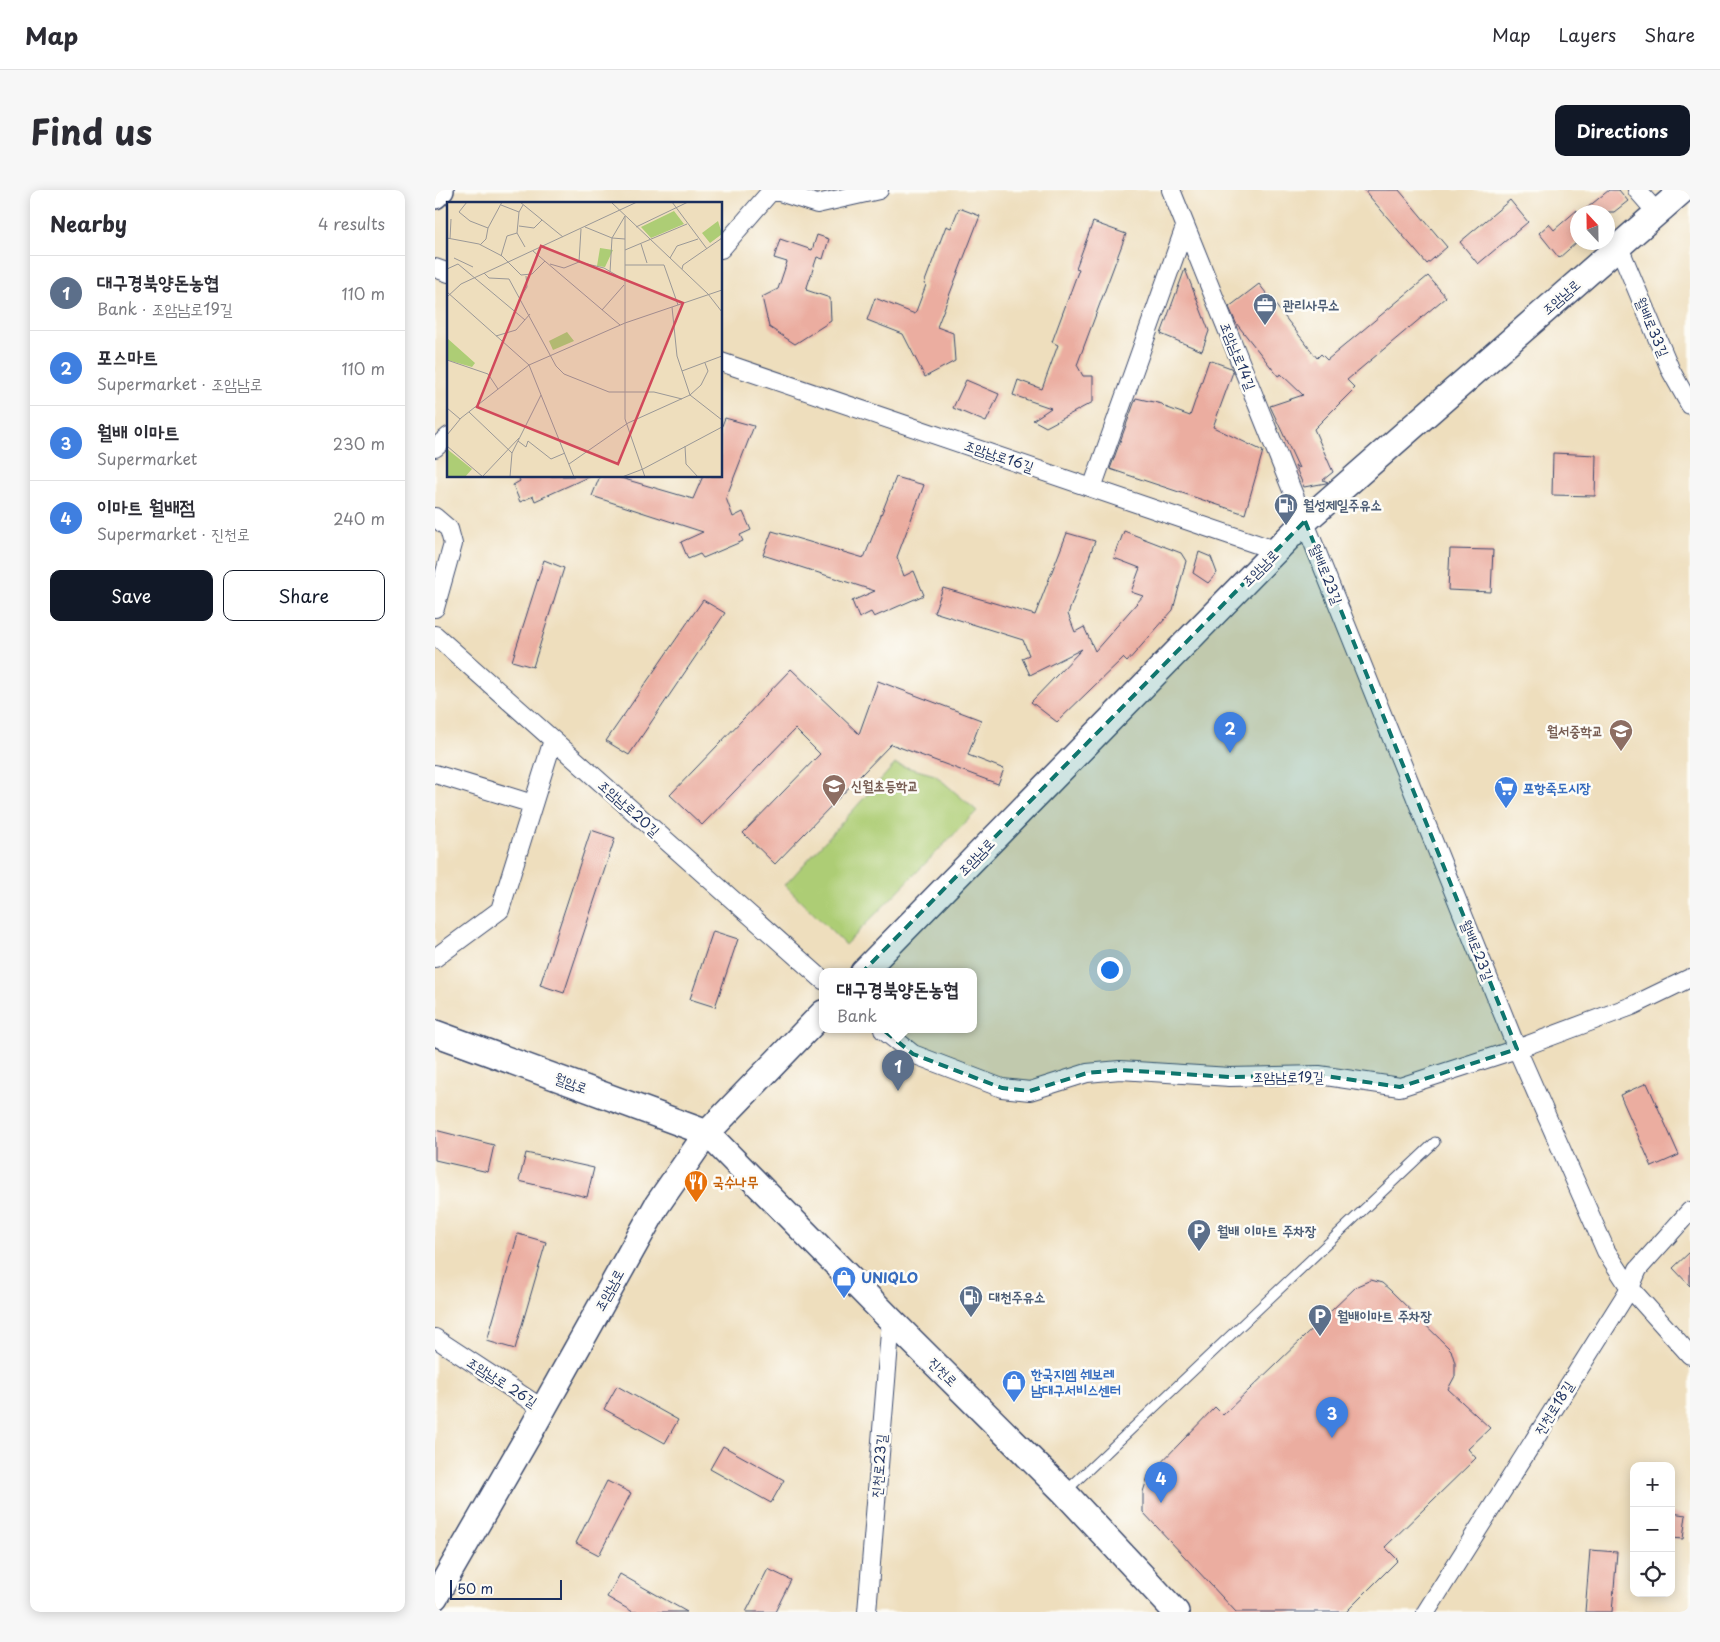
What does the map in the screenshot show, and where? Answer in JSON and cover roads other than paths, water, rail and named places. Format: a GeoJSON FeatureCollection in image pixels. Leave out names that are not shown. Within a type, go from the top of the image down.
{"type":"FeatureCollection","features":[{"type":"Feature","properties":{"kind":"main road"},"geometry":{"type":"LineString","coordinates":[[435,196],[441,190]]}},
{"type":"Feature","properties":{"kind":"main road","name":"조암남로"},"geometry":{"type":"LineString","coordinates":[[867,968],[1305,522],[1683,190]]}},
{"type":"Feature","properties":{"kind":"main road","name":"조암남로"},"geometry":{"type":"LineString","coordinates":[[435,1597],[657,1205],[707,1133],[819,1017]]}},
{"type":"Feature","properties":{"kind":"main road","name":"월암로"},"geometry":{"type":"LineString","coordinates":[[435,1033],[707,1133]]}},
{"type":"Feature","properties":{"kind":"main road","name":"진천로"},"geometry":{"type":"LineString","coordinates":[[707,1133],[1064,1492],[1176,1612]]}},
{"type":"Feature","properties":{"kind":"street"},"geometry":{"type":"LineString","coordinates":[[723,247],[772,190],[817,204],[879,190]]}},
{"type":"Feature","properties":{"kind":"street","name":"조암남로14길"},"geometry":{"type":"LineString","coordinates":[[1171,190],[1305,522]]}},
{"type":"Feature","properties":{"kind":"street"},"geometry":{"type":"LineString","coordinates":[[1637,190],[1657,213]]}},
{"type":"Feature","properties":{"kind":"street"},"geometry":{"type":"LineString","coordinates":[[1092,488],[1185,228]]}},
{"type":"Feature","properties":{"kind":"street","name":"월배로33길"},"geometry":{"type":"LineString","coordinates":[[1619,247],[1671,371],[1690,405]]}},
{"type":"Feature","properties":{"kind":"street"},"geometry":{"type":"LineString","coordinates":[[435,268],[447,272]]}},
{"type":"Feature","properties":{"kind":"street","name":"조암남로16길"},"geometry":{"type":"LineString","coordinates":[[723,363],[1277,551]]}},
{"type":"Feature","properties":{"kind":"street"},"geometry":{"type":"LineString","coordinates":[[435,448],[447,438]]}},
{"type":"Feature","properties":{"kind":"street"},"geometry":{"type":"LineString","coordinates":[[435,517],[449,530],[453,544],[435,608]]}},
{"type":"Feature","properties":{"kind":"street","name":"월배로23길"},"geometry":{"type":"LineString","coordinates":[[1305,522],[1517,1049],[1606,1251],[1630,1288],[1690,1355]]}},
{"type":"Feature","properties":{"kind":"street","name":"조암남로20길"},"geometry":{"type":"LineString","coordinates":[[435,636],[819,976]]}},
{"type":"Feature","properties":{"kind":"street"},"geometry":{"type":"LineString","coordinates":[[435,958],[500,910],[553,740]]}},
{"type":"Feature","properties":{"kind":"street"},"geometry":{"type":"LineString","coordinates":[[435,774],[533,804]]}},
{"type":"Feature","properties":{"kind":"street","name":"조암남로19길"},"geometry":{"type":"LineString","coordinates":[[887,1033],[913,1054],[1002,1088],[1030,1091],[1087,1073],[1120,1070],[1230,1077],[1319,1075],[1400,1087],[1517,1049],[1632,1006],[1690,978]]}},
{"type":"Feature","properties":{"kind":"street","name":"진천로18길"},"geometry":{"type":"LineString","coordinates":[[1426,1612],[1630,1288],[1638,1269],[1690,1212]]}},
{"type":"Feature","properties":{"kind":"street","name":"진천로23길"},"geometry":{"type":"LineString","coordinates":[[867,1612],[891,1320]]}},
{"type":"Feature","properties":{"kind":"street","name":"조암남로 26길"},"geometry":{"type":"LineString","coordinates":[[435,1338],[543,1409]]}},
{"type":"Feature","properties":{"kind":"lane"},"geometry":{"type":"LineString","coordinates":[[1064,1492],[1435,1142]]}},
{"type":"Feature","properties":{"kind":"place","name":"관리사무소"},"geometry":{"type":"Point","coordinates":[1265,326]}},
{"type":"Feature","properties":{"kind":"place","name":"월성제일주유소"},"geometry":{"type":"Point","coordinates":[1286,526]}},
{"type":"Feature","properties":{"kind":"place","name":"월서중학교"},"geometry":{"type":"Point","coordinates":[1621,752]}},
{"type":"Feature","properties":{"kind":"place","name":"포스마트"},"geometry":{"type":"Point","coordinates":[1230,753]}},
{"type":"Feature","properties":{"kind":"place","name":"신월초등학교"},"geometry":{"type":"Point","coordinates":[834,807]}},
{"type":"Feature","properties":{"kind":"place","name":"포항죽도시장"},"geometry":{"type":"Point","coordinates":[1506,809]}},
{"type":"Feature","properties":{"kind":"place","name":"대구경북양돈농협"},"geometry":{"type":"Point","coordinates":[898,1091]}},
{"type":"Feature","properties":{"kind":"place","name":"국수나무"},"geometry":{"type":"Point","coordinates":[696,1203]}},
{"type":"Feature","properties":{"kind":"place","name":"월배 이마트 주차장"},"geometry":{"type":"Point","coordinates":[1199,1252]}},
{"type":"Feature","properties":{"kind":"place","name":"UNIQLO"},"geometry":{"type":"Point","coordinates":[844,1299]}},
{"type":"Feature","properties":{"kind":"place","name":"대천주유소"},"geometry":{"type":"Point","coordinates":[971,1318]}},
{"type":"Feature","properties":{"kind":"place","name":"월배이마트 주차장"},"geometry":{"type":"Point","coordinates":[1320,1337]}},
{"type":"Feature","properties":{"kind":"place","name":"한국지엠 쉐보레 남대구서비스센터"},"geometry":{"type":"Point","coordinates":[1014,1403]}},
{"type":"Feature","properties":{"kind":"place","name":"월배 이마트"},"geometry":{"type":"Point","coordinates":[1332,1438]}},
{"type":"Feature","properties":{"kind":"place","name":"이마트 월배점"},"geometry":{"type":"Point","coordinates":[1161,1503]}}]}
